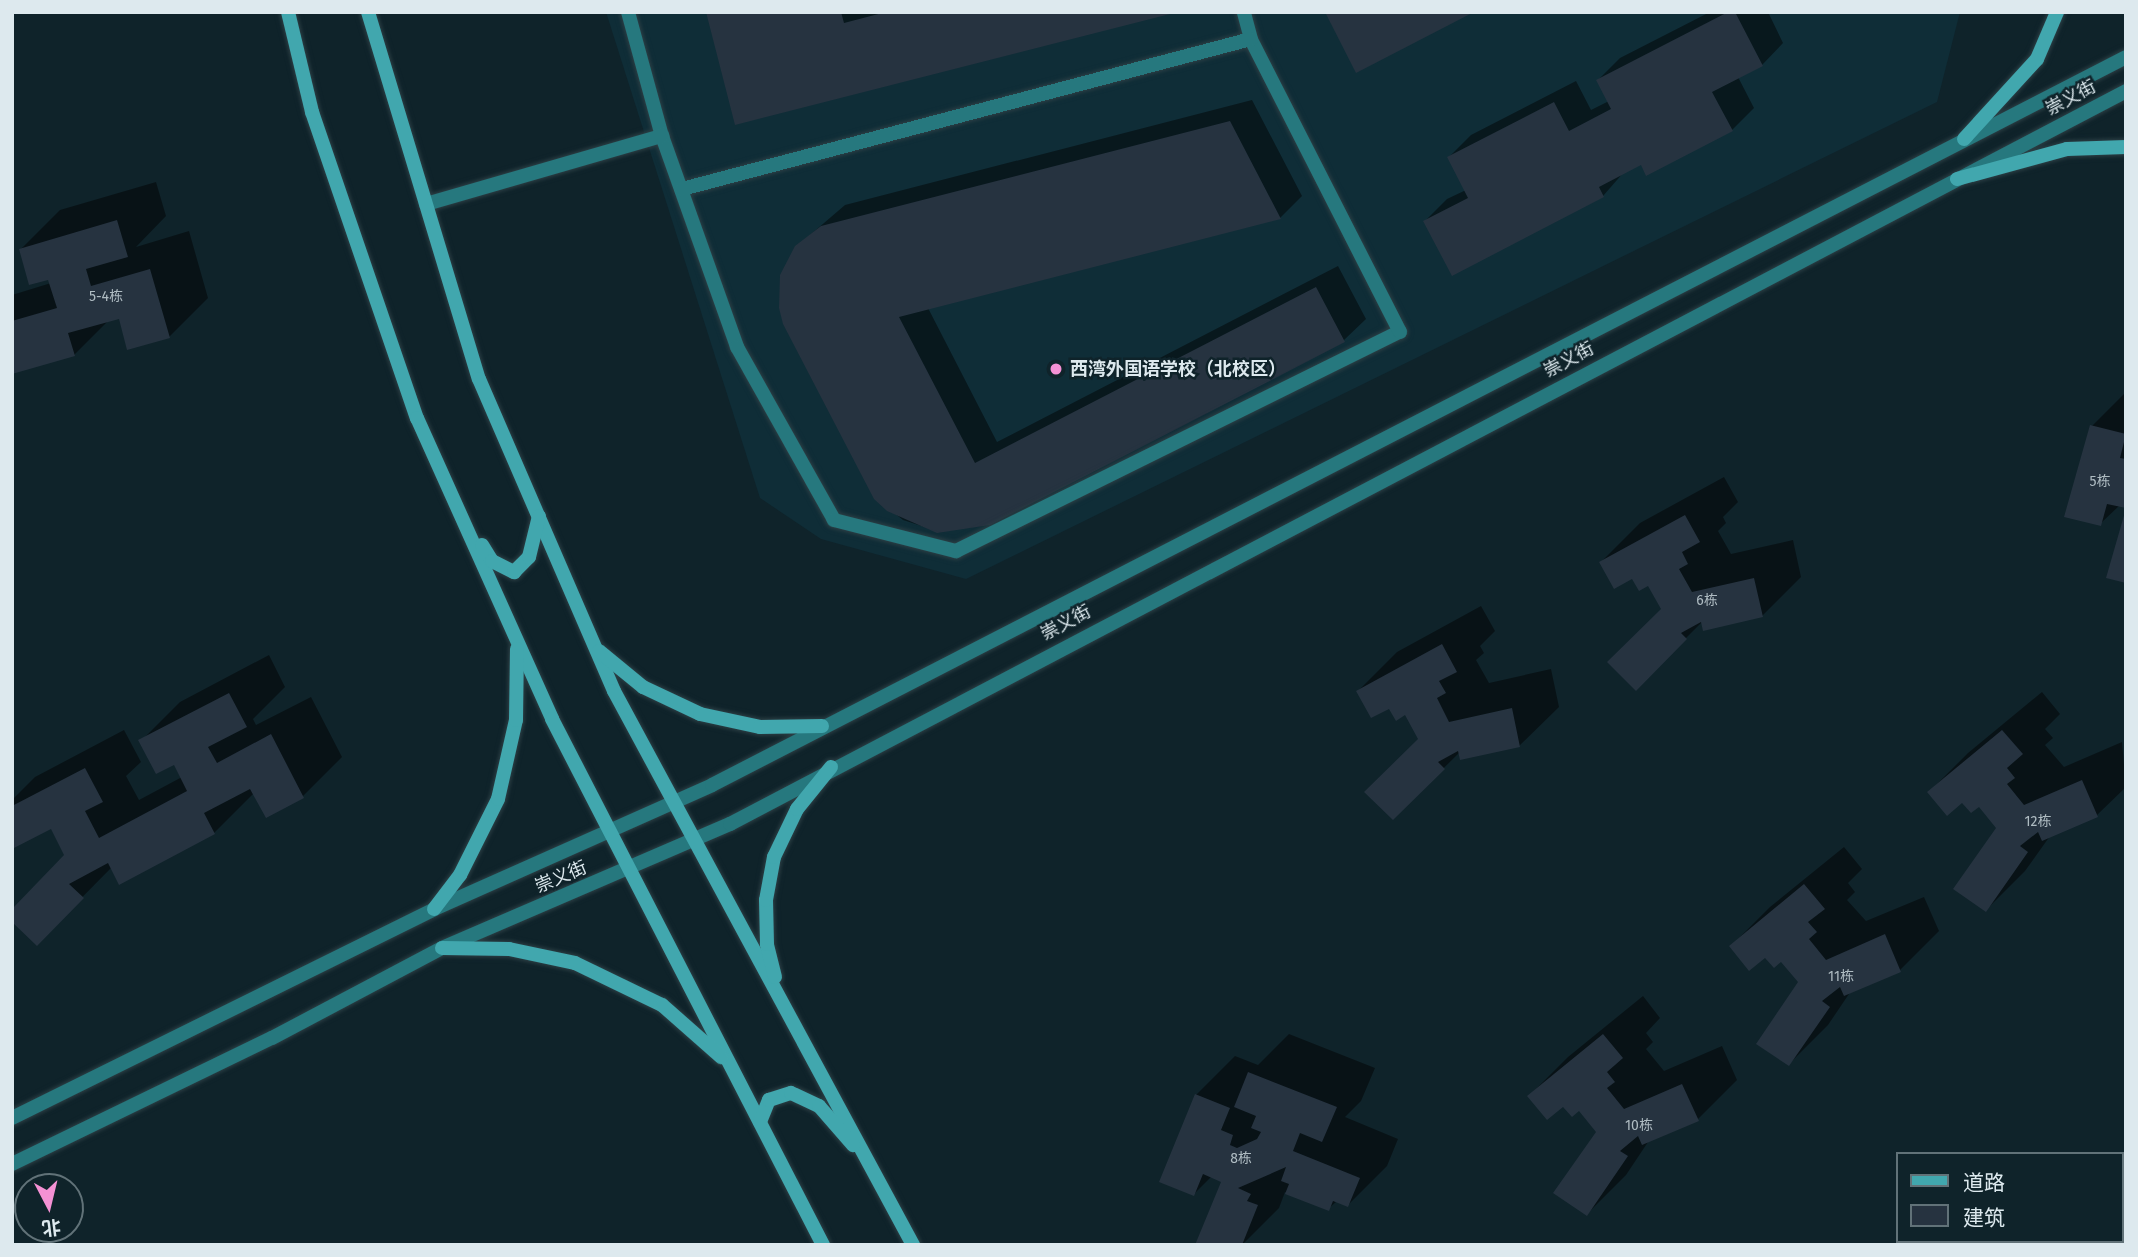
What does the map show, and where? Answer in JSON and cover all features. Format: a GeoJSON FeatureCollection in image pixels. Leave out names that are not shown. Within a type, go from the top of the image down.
{"type":"FeatureCollection","features":[{"type":"Feature","properties":{"kind":"street"},"geometry":{"type":"LineString","coordinates":[[288,12],[313,112],[418,418],[517,640],[610,832],[823,1245]]}},
{"type":"Feature","properties":{"kind":"street"},"geometry":{"type":"LineString","coordinates":[[368,12],[479,379],[596,647],[675,802],[914,1245]]}},
{"type":"Feature","properties":{"kind":"street"},"geometry":{"type":"LineString","coordinates":[[628,12],[662,136],[737,348],[834,520],[957,551],[1400,332],[1251,39],[1244,12]]}},
{"type":"Feature","properties":{"kind":"street"},"geometry":{"type":"LineString","coordinates":[[1964,139],[2037,59],[2057,12]]}},
{"type":"Feature","properties":{"kind":"street"},"geometry":{"type":"LineString","coordinates":[[682,189],[1251,39]]}},
{"type":"Feature","properties":{"kind":"street"},"geometry":{"type":"LineString","coordinates":[[12,1118],[434,909],[675,802],[2126,57]]}},
{"type":"Feature","properties":{"kind":"street","name":"崇义街"},"geometry":{"type":"LineString","coordinates":[[12,1164],[272,1038],[442,948],[695,839],[2126,91]]}},
{"type":"Feature","properties":{"kind":"street"},"geometry":{"type":"LineString","coordinates":[[426,204],[662,136]]}},
{"type":"Feature","properties":{"kind":"street"},"geometry":{"type":"LineString","coordinates":[[1957,179],[2067,149],[2126,147]]}},
{"type":"Feature","properties":{"kind":"street"},"geometry":{"type":"LineString","coordinates":[[449,489],[492,561],[514,572],[529,556],[538,516]]}},
{"type":"Feature","properties":{"kind":"street"},"geometry":{"type":"LineString","coordinates":[[434,909],[460,875],[498,799],[516,720],[517,640]]}},
{"type":"Feature","properties":{"kind":"street"},"geometry":{"type":"LineString","coordinates":[[596,647],[643,687],[700,714],[760,727],[822,726]]}},
{"type":"Feature","properties":{"kind":"street"},"geometry":{"type":"LineString","coordinates":[[796,1026],[777,986],[767,944],[766,900],[774,857],[797,808],[831,768]]}},
{"type":"Feature","properties":{"kind":"street"},"geometry":{"type":"LineString","coordinates":[[442,948],[509,948],[542,954],[620,981],[700,1035],[733,1071]]}},
{"type":"Feature","properties":{"kind":"street"},"geometry":{"type":"LineString","coordinates":[[760,1122],[769,1100],[791,1093],[819,1106],[870,1164]]}},
{"type":"Feature","properties":{"kind":"shaded area","name":"西湾外国语学校（北校区）"},"geometry":{"type":"Polygon","coordinates":[[[606,12],[1960,12],[1937,102],[966,579],[821,539],[760,498],[606,12]]]}},
{"type":"Feature","properties":{"kind":"building"},"geometry":{"type":"Polygon","coordinates":[[[706,12],[841,12],[844,23],[886,12],[1174,13],[735,125],[706,12]]]}},
{"type":"Feature","properties":{"kind":"building"},"geometry":{"type":"Polygon","coordinates":[[[1325,12],[1474,12],[1356,73],[1325,12]]]}},
{"type":"Feature","properties":{"kind":"building"},"geometry":{"type":"Polygon","coordinates":[[[1728,12],[1735,12],[1763,66],[1712,92],[1733,131],[1646,176],[1641,165],[1599,187],[1604,197],[1452,276],[1423,221],[1468,198],[1447,157],[1554,102],[1569,131],[1611,109],[1596,80],[1728,12]]]}},
{"type":"Feature","properties":{"kind":"building"},"geometry":{"type":"Polygon","coordinates":[[[1230,121],[1281,219],[899,317],[975,463],[1316,287],[1345,342],[990,525],[937,533],[887,511],[874,499],[783,324],[779,308],[780,275],[795,246],[821,226],[1230,121]]]}},
{"type":"Feature","properties":{"kind":"building"},"geometry":{"type":"Polygon","coordinates":[[[117,220],[128,257],[86,269],[91,286],[150,269],[170,338],[127,350],[119,319],[68,333],[75,356],[12,374],[12,321],[57,308],[48,280],[29,285],[19,249],[117,220]]]}},
{"type":"Feature","properties":{"kind":"building"},"geometry":{"type":"Polygon","coordinates":[[[2090,425],[2126,434],[2120,458],[2126,459],[2126,508],[2107,504],[2101,526],[2064,517],[2090,425]]]}},
{"type":"Feature","properties":{"kind":"building"},"geometry":{"type":"Polygon","coordinates":[[[2126,512],[2126,583],[2106,578],[2126,512]]]}},
{"type":"Feature","properties":{"kind":"building"},"geometry":{"type":"Polygon","coordinates":[[[1685,515],[1700,542],[1682,552],[1688,564],[1679,569],[1692,592],[1754,578],[1763,617],[1703,631],[1701,622],[1681,633],[1687,639],[1636,691],[1607,662],[1661,609],[1648,586],[1639,591],[1632,579],[1614,589],[1599,562],[1685,515]]]}},
{"type":"Feature","properties":{"kind":"building"},"geometry":{"type":"Polygon","coordinates":[[[1442,644],[1457,672],[1439,681],[1446,693],[1437,698],[1449,722],[1512,708],[1520,747],[1460,760],[1458,751],[1438,762],[1445,769],[1393,820],[1364,792],[1418,739],[1405,715],[1396,721],[1389,709],[1371,718],[1356,691],[1442,644]]]}},
{"type":"Feature","properties":{"kind":"building"},"geometry":{"type":"Polygon","coordinates":[[[229,693],[247,727],[208,747],[217,763],[271,734],[304,798],[266,818],[250,789],[204,813],[215,834],[119,885],[108,863],[69,884],[84,898],[37,946],[12,922],[12,909],[64,855],[51,829],[12,849],[12,806],[85,768],[103,802],[85,811],[99,838],[187,791],[174,765],[156,774],[138,740],[229,693]]]}},
{"type":"Feature","properties":{"kind":"building"},"geometry":{"type":"Polygon","coordinates":[[[2002,730],[2023,754],[2007,768],[2015,778],[2007,784],[2024,805],[2082,780],[2098,817],[2042,841],[2038,832],[2020,846],[2028,852],[1986,912],[1953,889],[1996,828],[1979,807],[1971,813],[1962,803],[1947,816],[1927,792],[2002,730]]]}},
{"type":"Feature","properties":{"kind":"building"},"geometry":{"type":"Polygon","coordinates":[[[1804,884],[1825,909],[1808,922],[1817,932],[1809,939],[1826,960],[1885,934],[1901,972],[1844,996],[1840,987],[1822,1001],[1830,1007],[1789,1066],[1756,1044],[1798,982],[1781,962],[1774,968],[1765,958],[1749,971],[1729,946],[1804,884]]]}},
{"type":"Feature","properties":{"kind":"building"},"geometry":{"type":"Polygon","coordinates":[[[1603,1034],[1623,1058],[1607,1072],[1615,1082],[1607,1088],[1624,1109],[1682,1084],[1699,1121],[1642,1145],[1638,1136],[1620,1151],[1628,1156],[1587,1216],[1553,1193],[1596,1132],[1579,1111],[1572,1117],[1563,1107],[1547,1120],[1527,1096],[1603,1034]]]}},
{"type":"Feature","properties":{"kind":"building"},"geometry":{"type":"Polygon","coordinates":[[[1248,1072],[1337,1107],[1322,1142],[1300,1133],[1293,1151],[1360,1178],[1348,1207],[1333,1201],[1329,1211],[1285,1194],[1289,1184],[1281,1181],[1286,1167],[1238,1188],[1251,1194],[1247,1201],[1258,1205],[1242,1245],[1195,1245],[1221,1182],[1203,1174],[1194,1196],[1159,1182],[1195,1094],[1230,1108],[1221,1130],[1233,1135],[1230,1145],[1237,1148],[1257,1139],[1261,1132],[1251,1128],[1256,1116],[1234,1107],[1248,1072]]]}},
{"type":"Feature","properties":{"kind":"place","name":"西湾外国语学校（北校区）"},"geometry":{"type":"Point","coordinates":[1056,369]}}]}
